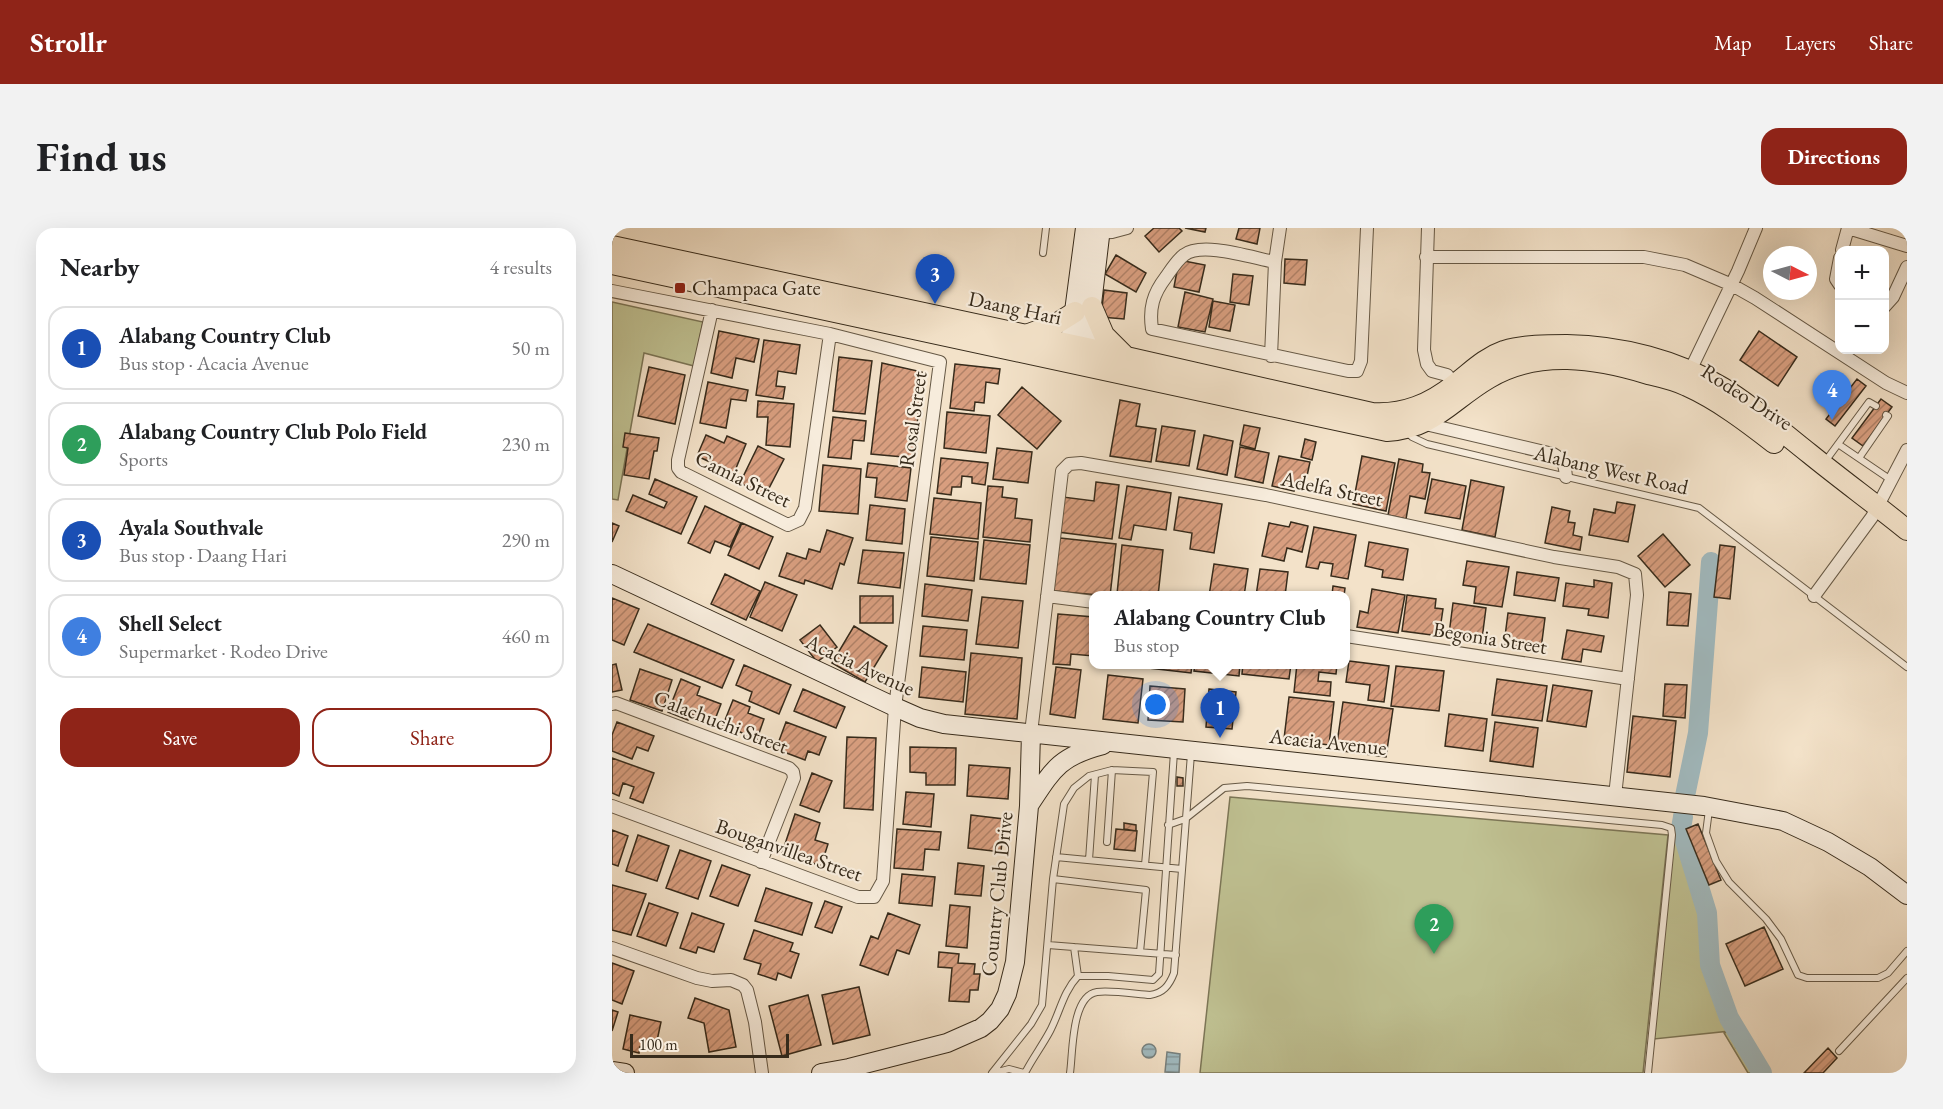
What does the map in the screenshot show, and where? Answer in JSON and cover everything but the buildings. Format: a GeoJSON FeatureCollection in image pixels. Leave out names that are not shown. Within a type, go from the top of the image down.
{"type":"FeatureCollection","features":[{"type":"Feature","properties":{"kind":"main road","name":"Daang Hari"},"geometry":{"type":"LineString","coordinates":[[612,246],[718,267],[1025,335],[1077,354],[1126,357],[1371,420]]}},
{"type":"Feature","properties":{"kind":"main road","name":"Daang Hari"},"geometry":{"type":"LineString","coordinates":[[612,264],[1077,354],[1371,420]]}},
{"type":"Feature","properties":{"kind":"main road"},"geometry":{"type":"LineString","coordinates":[[1025,335],[1046,329],[1083,309],[1110,344],[1126,357]]}},
{"type":"Feature","properties":{"kind":"main road","name":"Rodeo Drive"},"geometry":{"type":"LineString","coordinates":[[1411,427],[1425,404],[1488,379],[1508,368],[1532,362],[1572,358],[1688,378],[1724,389],[1823,465],[1875,512],[1907,546]]}},
{"type":"Feature","properties":{"kind":"main road","name":"Rodeo Drive"},"geometry":{"type":"LineString","coordinates":[[1688,378],[1717,402],[1875,512],[1907,530]]}},
{"type":"Feature","properties":{"kind":"main road","name":"Rodeo Drive"},"geometry":{"type":"LineString","coordinates":[[1371,420],[1387,431],[1411,427],[1459,391]]}},
{"type":"Feature","properties":{"kind":"street"},"geometry":{"type":"LineString","coordinates":[[1077,354],[1093,230],[1127,228]]}},
{"type":"Feature","properties":{"kind":"street"},"geometry":{"type":"LineString","coordinates":[[1271,356],[1275,262],[1280,228]]}},
{"type":"Feature","properties":{"kind":"street"},"geometry":{"type":"LineString","coordinates":[[1275,262],[1206,249],[1191,250],[1182,256],[1155,290],[1150,312],[1152,329],[1271,356],[1357,371],[1361,361],[1367,228]]}},
{"type":"Feature","properties":{"kind":"street"},"geometry":{"type":"LineString","coordinates":[[1428,228],[1423,344],[1425,357],[1432,371],[1447,375],[1459,391]]}},
{"type":"Feature","properties":{"kind":"street"},"geometry":{"type":"LineString","coordinates":[[1688,378],[1756,228]]}},
{"type":"Feature","properties":{"kind":"street"},"geometry":{"type":"LineString","coordinates":[[1843,246],[1848,228],[1907,246]]}},
{"type":"Feature","properties":{"kind":"street"},"geometry":{"type":"LineString","coordinates":[[1426,257],[1644,257],[1685,265],[1732,285],[1886,383],[1907,393]]}},
{"type":"Feature","properties":{"kind":"street"},"geometry":{"type":"LineString","coordinates":[[1889,301],[1907,267]]}},
{"type":"Feature","properties":{"kind":"street","name":"Rosal Street"},"geometry":{"type":"LineString","coordinates":[[612,291],[830,334],[940,362],[895,707]]}},
{"type":"Feature","properties":{"kind":"street","name":"Camia Street"},"geometry":{"type":"LineString","coordinates":[[712,310],[678,468],[681,472],[788,525],[799,520],[805,508],[830,334]]}},
{"type":"Feature","properties":{"kind":"street"},"geometry":{"type":"LineString","coordinates":[[1411,427],[1553,454],[1565,464],[1566,477]]}},
{"type":"Feature","properties":{"kind":"street"},"geometry":{"type":"LineString","coordinates":[[1814,596],[1875,512],[1907,450]]}},
{"type":"Feature","properties":{"kind":"street","name":"Adelfa Street"},"geometry":{"type":"LineString","coordinates":[[1031,734],[1062,471],[1070,464],[1081,463],[1266,495],[1554,556],[1618,567],[1635,574],[1637,595],[1615,796]]}},
{"type":"Feature","properties":{"kind":"street","name":"Acacia Avenue"},"geometry":{"type":"LineString","coordinates":[[612,574],[895,707],[921,718],[944,724],[1707,806],[1783,821],[1828,842],[1870,867],[1907,895]]}},
{"type":"Feature","properties":{"kind":"street"},"geometry":{"type":"LineString","coordinates":[[1047,596],[1089,601]]}},
{"type":"Feature","properties":{"kind":"street","name":"Begonia Street"},"geometry":{"type":"LineString","coordinates":[[1350,637],[1628,679]]}},
{"type":"Feature","properties":{"kind":"street","name":"Calachuchi Street"},"geometry":{"type":"LineString","coordinates":[[612,704],[627,707],[789,768],[793,772],[794,778],[761,862]]}},
{"type":"Feature","properties":{"kind":"street","name":"Bouganvillea Street"},"geometry":{"type":"LineString","coordinates":[[612,806],[858,897],[874,897],[883,881],[895,707]]}},
{"type":"Feature","properties":{"kind":"street","name":"Country Club Drive"},"geometry":{"type":"LineString","coordinates":[[822,1073],[850,1071],[947,1043],[981,1028],[1000,1009],[1007,994],[1015,962],[1029,806],[1031,734]]}},
{"type":"Feature","properties":{"kind":"street"},"geometry":{"type":"LineString","coordinates":[[1029,806],[1062,761],[1078,753],[1114,742]]}},
{"type":"Feature","properties":{"kind":"street"},"geometry":{"type":"LineString","coordinates":[[612,948],[697,978],[712,981],[731,980],[743,985],[747,990],[755,1022],[762,1073]]}},
{"type":"Feature","properties":{"kind":"street"},"geometry":{"type":"LineString","coordinates":[[612,1071],[625,1073]]}},
{"type":"Feature","properties":{"kind":"lane"},"geometry":{"type":"LineString","coordinates":[[1043,253],[1046,228]]}},
{"type":"Feature","properties":{"kind":"lane"},"geometry":{"type":"LineString","coordinates":[[1823,465],[1838,444],[1859,422],[1869,402],[1876,406]]}},
{"type":"Feature","properties":{"kind":"lane"},"geometry":{"type":"LineString","coordinates":[[1859,458],[1874,433],[1888,416],[1886,415]]}},
{"type":"Feature","properties":{"kind":"lane","name":"Alabang West Road"},"geometry":{"type":"LineString","coordinates":[[1411,427],[1566,477],[1699,508],[1907,667]]}},
{"type":"Feature","properties":{"kind":"lane"},"geometry":{"type":"LineString","coordinates":[[1838,444],[1891,480]]}},
{"type":"Feature","properties":{"kind":"lane"},"geometry":{"type":"LineString","coordinates":[[1070,1073],[1074,1031],[1084,1000],[1096,992],[1157,994],[1164,990],[1174,974],[1185,819],[1183,750]]}},
{"type":"Feature","properties":{"kind":"lane"},"geometry":{"type":"LineString","coordinates":[[1078,976],[1154,980],[1159,975],[1168,825],[1183,750]]}},
{"type":"Feature","properties":{"kind":"lane"},"geometry":{"type":"LineString","coordinates":[[1107,842],[1112,770]]}},
{"type":"Feature","properties":{"kind":"lane"},"geometry":{"type":"LineString","coordinates":[[993,1073],[1031,1024],[1042,1005],[1053,879],[1064,804],[1074,788],[1089,776],[1112,770],[1153,772],[1145,865]]}},
{"type":"Feature","properties":{"kind":"lane"},"geometry":{"type":"LineString","coordinates":[[1089,860],[1095,775]]}},
{"type":"Feature","properties":{"kind":"lane"},"geometry":{"type":"LineString","coordinates":[[1168,825],[1185,819],[1224,788],[1247,786],[1662,825],[1671,828],[1648,1073]]}},
{"type":"Feature","properties":{"kind":"lane"},"geometry":{"type":"LineString","coordinates":[[1707,806],[1706,833],[1716,861],[1729,882],[1766,919],[1781,939],[1798,975],[1807,978],[1878,978],[1888,973],[1907,951]]}},
{"type":"Feature","properties":{"kind":"lane"},"geometry":{"type":"LineString","coordinates":[[1056,856],[1182,869]]}},
{"type":"Feature","properties":{"kind":"lane"},"geometry":{"type":"LineString","coordinates":[[1053,879],[1146,890],[1140,952]]}},
{"type":"Feature","properties":{"kind":"lane"},"geometry":{"type":"LineString","coordinates":[[1048,945],[1176,955]]}},
{"type":"Feature","properties":{"kind":"lane"},"geometry":{"type":"LineString","coordinates":[[993,1073],[1009,1069],[1024,1073],[1050,1031],[1066,991],[1078,976],[1074,947]]}},
{"type":"Feature","properties":{"kind":"lane"},"geometry":{"type":"LineString","coordinates":[[1839,1051],[1907,978]]}},
{"type":"Feature","properties":{"kind":"green space"},"geometry":{"type":"Polygon","coordinates":[[[612,302],[703,322],[694,366],[644,353],[618,500],[612,499],[612,302]]]}},
{"type":"Feature","properties":{"kind":"green space"},"geometry":{"type":"Polygon","coordinates":[[[1230,797],[1668,835],[1643,1073],[1200,1073],[1230,797]]]}},
{"type":"Feature","properties":{"kind":"green space"},"geometry":{"type":"Polygon","coordinates":[[[1675,809],[1688,810],[1682,836],[1705,914],[1708,969],[1730,1031],[1654,1039],[1675,809]]]}},
{"type":"Feature","properties":{"kind":"green space"},"geometry":{"type":"Polygon","coordinates":[[[1730,1031],[1756,1073],[1748,1073],[1724,1033],[1730,1031]]]}},
{"type":"Feature","properties":{"kind":"water"},"geometry":{"type":"Polygon","coordinates":[[[1149,1044],[1154,1046],[1156,1051],[1154,1056],[1149,1058],[1144,1056],[1142,1051],[1144,1046],[1149,1044]]]}},
{"type":"Feature","properties":{"kind":"water"},"geometry":{"type":"Polygon","coordinates":[[[1167,1052],[1180,1054],[1179,1073],[1165,1072],[1167,1052]]]}},
{"type":"Feature","properties":{"kind":"waterway"},"geometry":{"type":"LineString","coordinates":[[1685,796],[1698,733],[1711,562]]}},
{"type":"Feature","properties":{"kind":"waterway"},"geometry":{"type":"LineString","coordinates":[[1683,817],[1681,828],[1707,913],[1710,965],[1729,1018],[1762,1073]]}},
{"type":"Feature","properties":{"kind":"place","name":"Champaca Gate"},"geometry":{"type":"Point","coordinates":[680,288]}},
{"type":"Feature","properties":{"kind":"place","name":"Ayala Southvale"},"geometry":{"type":"Point","coordinates":[935,304]}},
{"type":"Feature","properties":{"kind":"place","name":"Shell Select"},"geometry":{"type":"Point","coordinates":[1832,420]}},
{"type":"Feature","properties":{"kind":"place","name":"Alabang Country Club"},"geometry":{"type":"Point","coordinates":[1220,738]}},
{"type":"Feature","properties":{"kind":"place","name":"Alabang Country Club Polo Field"},"geometry":{"type":"Point","coordinates":[1434,954]}}]}
